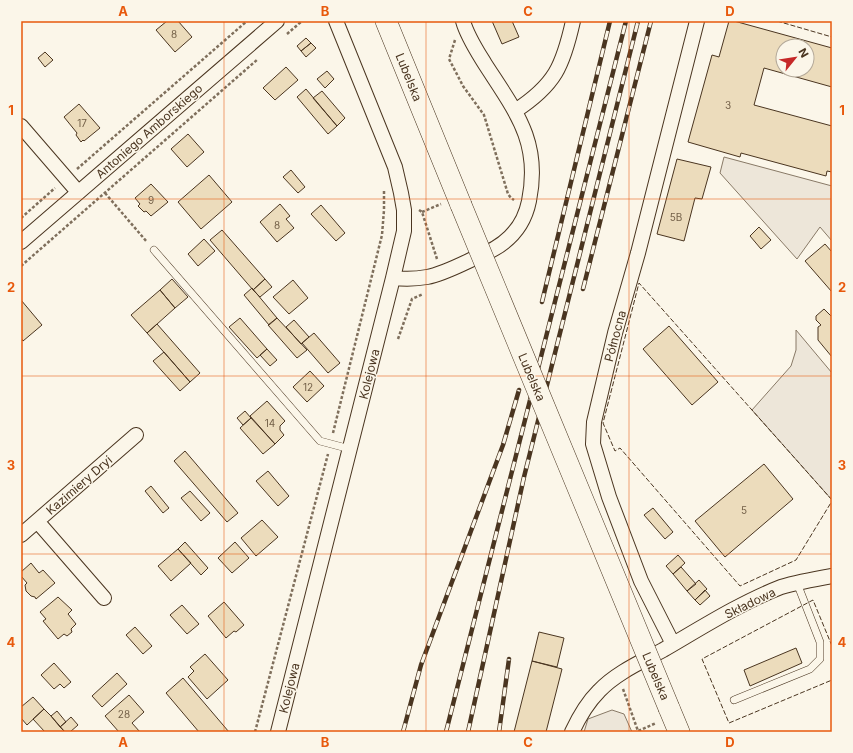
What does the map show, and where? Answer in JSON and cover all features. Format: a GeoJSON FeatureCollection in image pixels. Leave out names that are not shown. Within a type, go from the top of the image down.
{"type":"FeatureCollection","features":[{"type":"Feature","properties":{"kind":"main road","name":"Lubelska"},"geometry":{"type":"LineString","coordinates":[[386,21],[454,204],[665,714],[680,732]]}},
{"type":"Feature","properties":{"kind":"street","name":"Antoniego Amborskiego"},"geometry":{"type":"LineString","coordinates":[[21,242],[277,21]]}},
{"type":"Feature","properties":{"kind":"street","name":"Kolejowa"},"geometry":{"type":"LineString","coordinates":[[278,732],[404,231],[404,210],[395,167],[336,21]]}},
{"type":"Feature","properties":{"kind":"street"},"geometry":{"type":"LineString","coordinates":[[393,278],[407,279],[428,277],[492,250],[510,238],[522,221],[528,204],[532,187],[532,170],[531,153],[526,132],[515,111],[477,52],[463,21]]}},
{"type":"Feature","properties":{"kind":"street"},"geometry":{"type":"LineString","coordinates":[[515,111],[539,94],[553,78],[559,68],[566,49],[573,21]]}},
{"type":"Feature","properties":{"kind":"street","name":"Północna"},"geometry":{"type":"LineString","coordinates":[[673,644],[641,581],[621,530],[597,460],[593,444],[593,432],[615,333],[638,253],[697,21]]}},
{"type":"Feature","properties":{"kind":"street"},"geometry":{"type":"LineString","coordinates":[[21,126],[78,192]]}},
{"type":"Feature","properties":{"kind":"street","name":"Kazimiery Dryi"},"geometry":{"type":"LineString","coordinates":[[21,535],[136,435]]}},
{"type":"Feature","properties":{"kind":"street"},"geometry":{"type":"LineString","coordinates":[[37,521],[104,598]]}},
{"type":"Feature","properties":{"kind":"street","name":"Składowa"},"geometry":{"type":"LineString","coordinates":[[572,732],[581,714],[598,691],[618,676],[757,598],[782,587],[832,576]]}},
{"type":"Feature","properties":{"kind":"lane"},"geometry":{"type":"LineString","coordinates":[[154,250],[320,441],[350,448]]}},
{"type":"Feature","properties":{"kind":"lane"},"geometry":{"type":"LineString","coordinates":[[734,700],[810,669],[820,659],[820,642],[797,583]]}},
{"type":"Feature","properties":{"kind":"path"},"geometry":{"type":"LineString","coordinates":[[21,218],[247,21]]}},
{"type":"Feature","properties":{"kind":"path"},"geometry":{"type":"LineString","coordinates":[[284,37],[302,21]]}},
{"type":"Feature","properties":{"kind":"path"},"geometry":{"type":"LineString","coordinates":[[459,43],[456,37],[449,58],[463,86],[484,116],[508,194],[517,202],[528,204]]}},
{"type":"Feature","properties":{"kind":"path"},"geometry":{"type":"LineString","coordinates":[[21,266],[260,58]]}},
{"type":"Feature","properties":{"kind":"path"},"geometry":{"type":"LineString","coordinates":[[255,732],[382,235],[384,210],[383,183]]}},
{"type":"Feature","properties":{"kind":"path"},"geometry":{"type":"LineString","coordinates":[[105,193],[154,250]]}},
{"type":"Feature","properties":{"kind":"path"},"geometry":{"type":"LineString","coordinates":[[422,212],[454,204]]}},
{"type":"Feature","properties":{"kind":"path"},"geometry":{"type":"LineString","coordinates":[[418,209],[422,212],[442,272]]}},
{"type":"Feature","properties":{"kind":"path"},"geometry":{"type":"LineString","coordinates":[[398,339],[412,299],[426,292]]}},
{"type":"Feature","properties":{"kind":"path"},"geometry":{"type":"LineString","coordinates":[[618,676],[638,731],[665,714]]}},
{"type":"Feature","properties":{"kind":"shaded area"},"geometry":{"type":"Polygon","coordinates":[[[724,157],[832,186],[832,241],[820,227],[797,259],[720,173],[724,157]]]}},
{"type":"Feature","properties":{"kind":"shaded area"},"geometry":{"type":"Polygon","coordinates":[[[796,330],[832,373],[832,500],[752,410],[791,366],[796,350],[796,330]]]}},
{"type":"Feature","properties":{"kind":"shaded area"},"geometry":{"type":"Polygon","coordinates":[[[612,710],[624,714],[632,732],[584,732],[588,719],[612,710]]]}},
{"type":"Feature","properties":{"kind":"building"},"geometry":{"type":"Polygon","coordinates":[[[167,21],[178,21],[192,37],[175,52],[156,30],[167,21]]]}},
{"type":"Feature","properties":{"kind":"building"},"geometry":{"type":"Polygon","coordinates":[[[492,21],[512,21],[519,37],[502,44],[492,21]]]}},
{"type":"Feature","properties":{"kind":"building"},"geometry":{"type":"Polygon","coordinates":[[[729,21],[734,21],[796,38],[775,38],[775,71],[764,68],[754,105],[832,126],[832,172],[827,171],[826,176],[741,153],[740,157],[688,142],[712,55],[719,57],[729,21]]]}},
{"type":"Feature","properties":{"kind":"building"},"geometry":{"type":"Polygon","coordinates":[[[306,38],[311,43],[301,51],[297,46],[306,38]]]}},
{"type":"Feature","properties":{"kind":"building"},"geometry":{"type":"Polygon","coordinates":[[[311,43],[316,48],[306,57],[301,51],[311,43]]]}},
{"type":"Feature","properties":{"kind":"building"},"geometry":{"type":"Polygon","coordinates":[[[815,43],[832,48],[832,87],[800,78],[815,78],[815,43]]]}},
{"type":"Feature","properties":{"kind":"building"},"geometry":{"type":"Polygon","coordinates":[[[45,52],[53,60],[45,67],[38,58],[45,52]]]}},
{"type":"Feature","properties":{"kind":"building"},"geometry":{"type":"Polygon","coordinates":[[[286,67],[298,80],[275,100],[263,88],[286,67]]]}},
{"type":"Feature","properties":{"kind":"building"},"geometry":{"type":"Polygon","coordinates":[[[327,71],[334,79],[325,88],[317,79],[327,71]]]}},
{"type":"Feature","properties":{"kind":"building"},"geometry":{"type":"Polygon","coordinates":[[[306,89],[337,126],[328,134],[297,97],[306,89]]]}},
{"type":"Feature","properties":{"kind":"building"},"geometry":{"type":"Polygon","coordinates":[[[322,91],[345,118],[337,126],[313,98],[322,91]]]}},
{"type":"Feature","properties":{"kind":"building"},"geometry":{"type":"Polygon","coordinates":[[[79,104],[100,128],[81,142],[76,135],[77,133],[64,117],[79,104]]]}},
{"type":"Feature","properties":{"kind":"building"},"geometry":{"type":"Polygon","coordinates":[[[188,134],[204,152],[187,167],[171,149],[188,134]]]}},
{"type":"Feature","properties":{"kind":"building"},"geometry":{"type":"Polygon","coordinates":[[[677,159],[711,167],[702,199],[695,198],[684,241],[657,234],[677,159]]]}},
{"type":"Feature","properties":{"kind":"building"},"geometry":{"type":"Polygon","coordinates":[[[291,170],[305,187],[298,193],[283,177],[291,170]]]}},
{"type":"Feature","properties":{"kind":"building"},"geometry":{"type":"Polygon","coordinates":[[[209,175],[232,202],[201,229],[178,202],[209,175]]]}},
{"type":"Feature","properties":{"kind":"building"},"geometry":{"type":"Polygon","coordinates":[[[151,184],[168,202],[151,216],[138,206],[140,204],[135,198],[151,184]]]}},
{"type":"Feature","properties":{"kind":"building"},"geometry":{"type":"Polygon","coordinates":[[[280,204],[290,216],[286,219],[294,228],[277,242],[260,222],[280,204]]]}},
{"type":"Feature","properties":{"kind":"building"},"geometry":{"type":"Polygon","coordinates":[[[321,205],[345,233],[336,241],[311,214],[321,205]]]}},
{"type":"Feature","properties":{"kind":"building"},"geometry":{"type":"Polygon","coordinates":[[[759,227],[771,240],[761,249],[750,236],[759,227]]]}},
{"type":"Feature","properties":{"kind":"building"},"geometry":{"type":"Polygon","coordinates":[[[222,230],[265,279],[253,290],[210,240],[222,230]]]}},
{"type":"Feature","properties":{"kind":"building"},"geometry":{"type":"Polygon","coordinates":[[[204,239],[215,251],[198,266],[188,254],[204,239]]]}},
{"type":"Feature","properties":{"kind":"building"},"geometry":{"type":"Polygon","coordinates":[[[825,244],[832,252],[832,292],[805,261],[825,244]]]}},
{"type":"Feature","properties":{"kind":"building"},"geometry":{"type":"Polygon","coordinates":[[[172,279],[188,297],[175,308],[160,290],[172,279]]]}},
{"type":"Feature","properties":{"kind":"building"},"geometry":{"type":"Polygon","coordinates":[[[265,279],[272,287],[260,297],[253,290],[265,279]]]}},
{"type":"Feature","properties":{"kind":"building"},"geometry":{"type":"Polygon","coordinates":[[[293,280],[308,298],[289,314],[273,297],[293,280]]]}},
{"type":"Feature","properties":{"kind":"building"},"geometry":{"type":"Polygon","coordinates":[[[252,288],[277,318],[269,325],[244,295],[252,288]]]}},
{"type":"Feature","properties":{"kind":"building"},"geometry":{"type":"Polygon","coordinates":[[[160,290],[175,308],[147,333],[131,315],[160,290]]]}},
{"type":"Feature","properties":{"kind":"building"},"geometry":{"type":"Polygon","coordinates":[[[21,300],[42,325],[23,341],[21,338],[21,300]]]}},
{"type":"Feature","properties":{"kind":"building"},"geometry":{"type":"Polygon","coordinates":[[[824,309],[832,317],[832,357],[818,340],[818,327],[821,325],[816,320],[816,316],[824,309]]]}},
{"type":"Feature","properties":{"kind":"building"},"geometry":{"type":"Polygon","coordinates":[[[240,318],[267,349],[257,358],[229,327],[240,318]]]}},
{"type":"Feature","properties":{"kind":"building"},"geometry":{"type":"Polygon","coordinates":[[[277,318],[307,350],[297,358],[268,325],[277,318]]]}},
{"type":"Feature","properties":{"kind":"building"},"geometry":{"type":"Polygon","coordinates":[[[294,320],[309,337],[301,344],[286,327],[294,320]]]}},
{"type":"Feature","properties":{"kind":"building"},"geometry":{"type":"Polygon","coordinates":[[[157,324],[200,373],[190,382],[147,333],[157,324]]]}},
{"type":"Feature","properties":{"kind":"building"},"geometry":{"type":"Polygon","coordinates":[[[669,326],[718,382],[692,405],[643,349],[669,326]]]}},
{"type":"Feature","properties":{"kind":"building"},"geometry":{"type":"Polygon","coordinates":[[[314,333],[340,363],[328,373],[302,343],[314,333]]]}},
{"type":"Feature","properties":{"kind":"building"},"geometry":{"type":"Polygon","coordinates":[[[267,349],[277,360],[270,366],[260,355],[267,349]]]}},
{"type":"Feature","properties":{"kind":"building"},"geometry":{"type":"Polygon","coordinates":[[[164,352],[190,382],[180,391],[153,361],[164,352]]]}},
{"type":"Feature","properties":{"kind":"building"},"geometry":{"type":"Polygon","coordinates":[[[310,371],[324,386],[307,402],[293,387],[310,371]]]}},
{"type":"Feature","properties":{"kind":"building"},"geometry":{"type":"Polygon","coordinates":[[[267,401],[285,421],[280,426],[280,430],[284,435],[275,444],[250,416],[267,401]]]}},
{"type":"Feature","properties":{"kind":"building"},"geometry":{"type":"Polygon","coordinates":[[[245,411],[251,418],[243,425],[237,418],[245,411]]]}},
{"type":"Feature","properties":{"kind":"building"},"geometry":{"type":"Polygon","coordinates":[[[251,418],[275,444],[263,454],[240,428],[251,418]]]}},
{"type":"Feature","properties":{"kind":"building"},"geometry":{"type":"Polygon","coordinates":[[[185,451],[238,513],[227,522],[174,461],[185,451]]]}},
{"type":"Feature","properties":{"kind":"building"},"geometry":{"type":"Polygon","coordinates":[[[764,464],[793,499],[725,557],[695,521],[764,464]]]}},
{"type":"Feature","properties":{"kind":"building"},"geometry":{"type":"Polygon","coordinates":[[[268,471],[289,496],[278,506],[256,481],[268,471]]]}},
{"type":"Feature","properties":{"kind":"building"},"geometry":{"type":"Polygon","coordinates":[[[151,486],[169,508],[163,513],[145,491],[151,486]]]}},
{"type":"Feature","properties":{"kind":"building"},"geometry":{"type":"Polygon","coordinates":[[[190,491],[210,513],[201,521],[181,498],[190,491]]]}},
{"type":"Feature","properties":{"kind":"building"},"geometry":{"type":"Polygon","coordinates":[[[653,508],[673,532],[665,539],[644,515],[653,508]]]}},
{"type":"Feature","properties":{"kind":"building"},"geometry":{"type":"Polygon","coordinates":[[[262,520],[278,537],[256,556],[241,538],[262,520]]]}},
{"type":"Feature","properties":{"kind":"building"},"geometry":{"type":"Polygon","coordinates":[[[185,542],[208,568],[201,575],[178,549],[185,542]]]}},
{"type":"Feature","properties":{"kind":"building"},"geometry":{"type":"Polygon","coordinates":[[[235,542],[249,558],[232,573],[218,558],[235,542]]]}},
{"type":"Feature","properties":{"kind":"building"},"geometry":{"type":"Polygon","coordinates":[[[178,549],[191,563],[171,581],[158,566],[178,549]]]}},
{"type":"Feature","properties":{"kind":"building"},"geometry":{"type":"Polygon","coordinates":[[[678,555],[685,563],[673,574],[666,566],[678,555]]]}},
{"type":"Feature","properties":{"kind":"building"},"geometry":{"type":"Polygon","coordinates":[[[31,563],[39,573],[43,570],[55,583],[36,599],[26,591],[25,585],[27,583],[21,576],[21,572],[31,563]]]}},
{"type":"Feature","properties":{"kind":"building"},"geometry":{"type":"Polygon","coordinates":[[[681,567],[696,584],[687,591],[673,574],[681,567]]]}},
{"type":"Feature","properties":{"kind":"building"},"geometry":{"type":"Polygon","coordinates":[[[699,580],[707,589],[695,600],[687,591],[699,580]]]}},
{"type":"Feature","properties":{"kind":"building"},"geometry":{"type":"Polygon","coordinates":[[[705,590],[710,596],[700,605],[695,600],[705,590]]]}},
{"type":"Feature","properties":{"kind":"building"},"geometry":{"type":"Polygon","coordinates":[[[58,597],[72,610],[68,614],[76,624],[71,629],[72,632],[67,636],[64,634],[58,639],[43,621],[46,619],[40,612],[58,597]]]}},
{"type":"Feature","properties":{"kind":"building"},"geometry":{"type":"Polygon","coordinates":[[[224,602],[244,625],[226,638],[208,616],[224,602]]]}},
{"type":"Feature","properties":{"kind":"building"},"geometry":{"type":"Polygon","coordinates":[[[182,605],[199,624],[187,634],[170,615],[182,605]]]}},
{"type":"Feature","properties":{"kind":"building"},"geometry":{"type":"Polygon","coordinates":[[[135,627],[152,646],[143,654],[126,635],[135,627]]]}},
{"type":"Feature","properties":{"kind":"building"},"geometry":{"type":"Polygon","coordinates":[[[539,632],[564,638],[557,667],[532,661],[539,632]]]}},
{"type":"Feature","properties":{"kind":"building"},"geometry":{"type":"Polygon","coordinates":[[[796,648],[802,663],[750,686],[744,670],[796,648]]]}},
{"type":"Feature","properties":{"kind":"building"},"geometry":{"type":"Polygon","coordinates":[[[205,654],[228,680],[207,699],[188,677],[194,671],[190,667],[205,654]]]}},
{"type":"Feature","properties":{"kind":"building"},"geometry":{"type":"Polygon","coordinates":[[[532,661],[562,669],[546,732],[514,732],[532,661]]]}},
{"type":"Feature","properties":{"kind":"building"},"geometry":{"type":"Polygon","coordinates":[[[54,663],[71,682],[64,688],[60,684],[54,689],[41,675],[54,663]]]}},
{"type":"Feature","properties":{"kind":"building"},"geometry":{"type":"Polygon","coordinates":[[[117,673],[127,684],[102,707],[92,696],[117,673]]]}},
{"type":"Feature","properties":{"kind":"building"},"geometry":{"type":"Polygon","coordinates":[[[183,678],[229,732],[199,732],[166,693],[183,678]]]}},
{"type":"Feature","properties":{"kind":"building"},"geometry":{"type":"Polygon","coordinates":[[[129,695],[144,712],[132,723],[140,732],[119,732],[105,716],[129,695]]]}},
{"type":"Feature","properties":{"kind":"building"},"geometry":{"type":"Polygon","coordinates":[[[33,697],[44,709],[27,725],[21,718],[21,707],[33,697]]]}},
{"type":"Feature","properties":{"kind":"building"},"geometry":{"type":"Polygon","coordinates":[[[44,709],[65,732],[45,732],[33,719],[44,709]]]}},
{"type":"Feature","properties":{"kind":"building"},"geometry":{"type":"Polygon","coordinates":[[[57,711],[66,722],[60,727],[51,716],[57,711]]]}},
{"type":"Feature","properties":{"kind":"building"},"geometry":{"type":"Polygon","coordinates":[[[71,717],[78,725],[70,732],[65,732],[60,727],[71,717]]]}},
{"type":"Feature","properties":{"kind":"railway"},"geometry":{"type":"LineString","coordinates":[[542,302],[610,21]]}},
{"type":"Feature","properties":{"kind":"railway"},"geometry":{"type":"LineString","coordinates":[[446,732],[626,21]]}},
{"type":"Feature","properties":{"kind":"railway"},"geometry":{"type":"LineString","coordinates":[[468,732],[524,477],[638,21]]}},
{"type":"Feature","properties":{"kind":"railway"},"geometry":{"type":"LineString","coordinates":[[583,289],[651,21]]}},
{"type":"Feature","properties":{"kind":"railway"},"geometry":{"type":"LineString","coordinates":[[403,732],[421,665],[503,445],[519,390]]}},
{"type":"Feature","properties":{"kind":"railway"},"geometry":{"type":"LineString","coordinates":[[499,732],[509,659]]}},
{"type":"Feature","properties":{"kind":"fence"},"geometry":{"type":"LineString","coordinates":[[777,21],[832,37]]}},
{"type":"Feature","properties":{"kind":"fence"},"geometry":{"type":"LineString","coordinates":[[832,500],[639,283],[603,423],[615,451],[620,448],[740,586],[796,560],[832,501]]}},
{"type":"Feature","properties":{"kind":"fence"},"geometry":{"type":"LineString","coordinates":[[832,646],[813,600],[702,659],[729,723],[832,680]]}}]}
